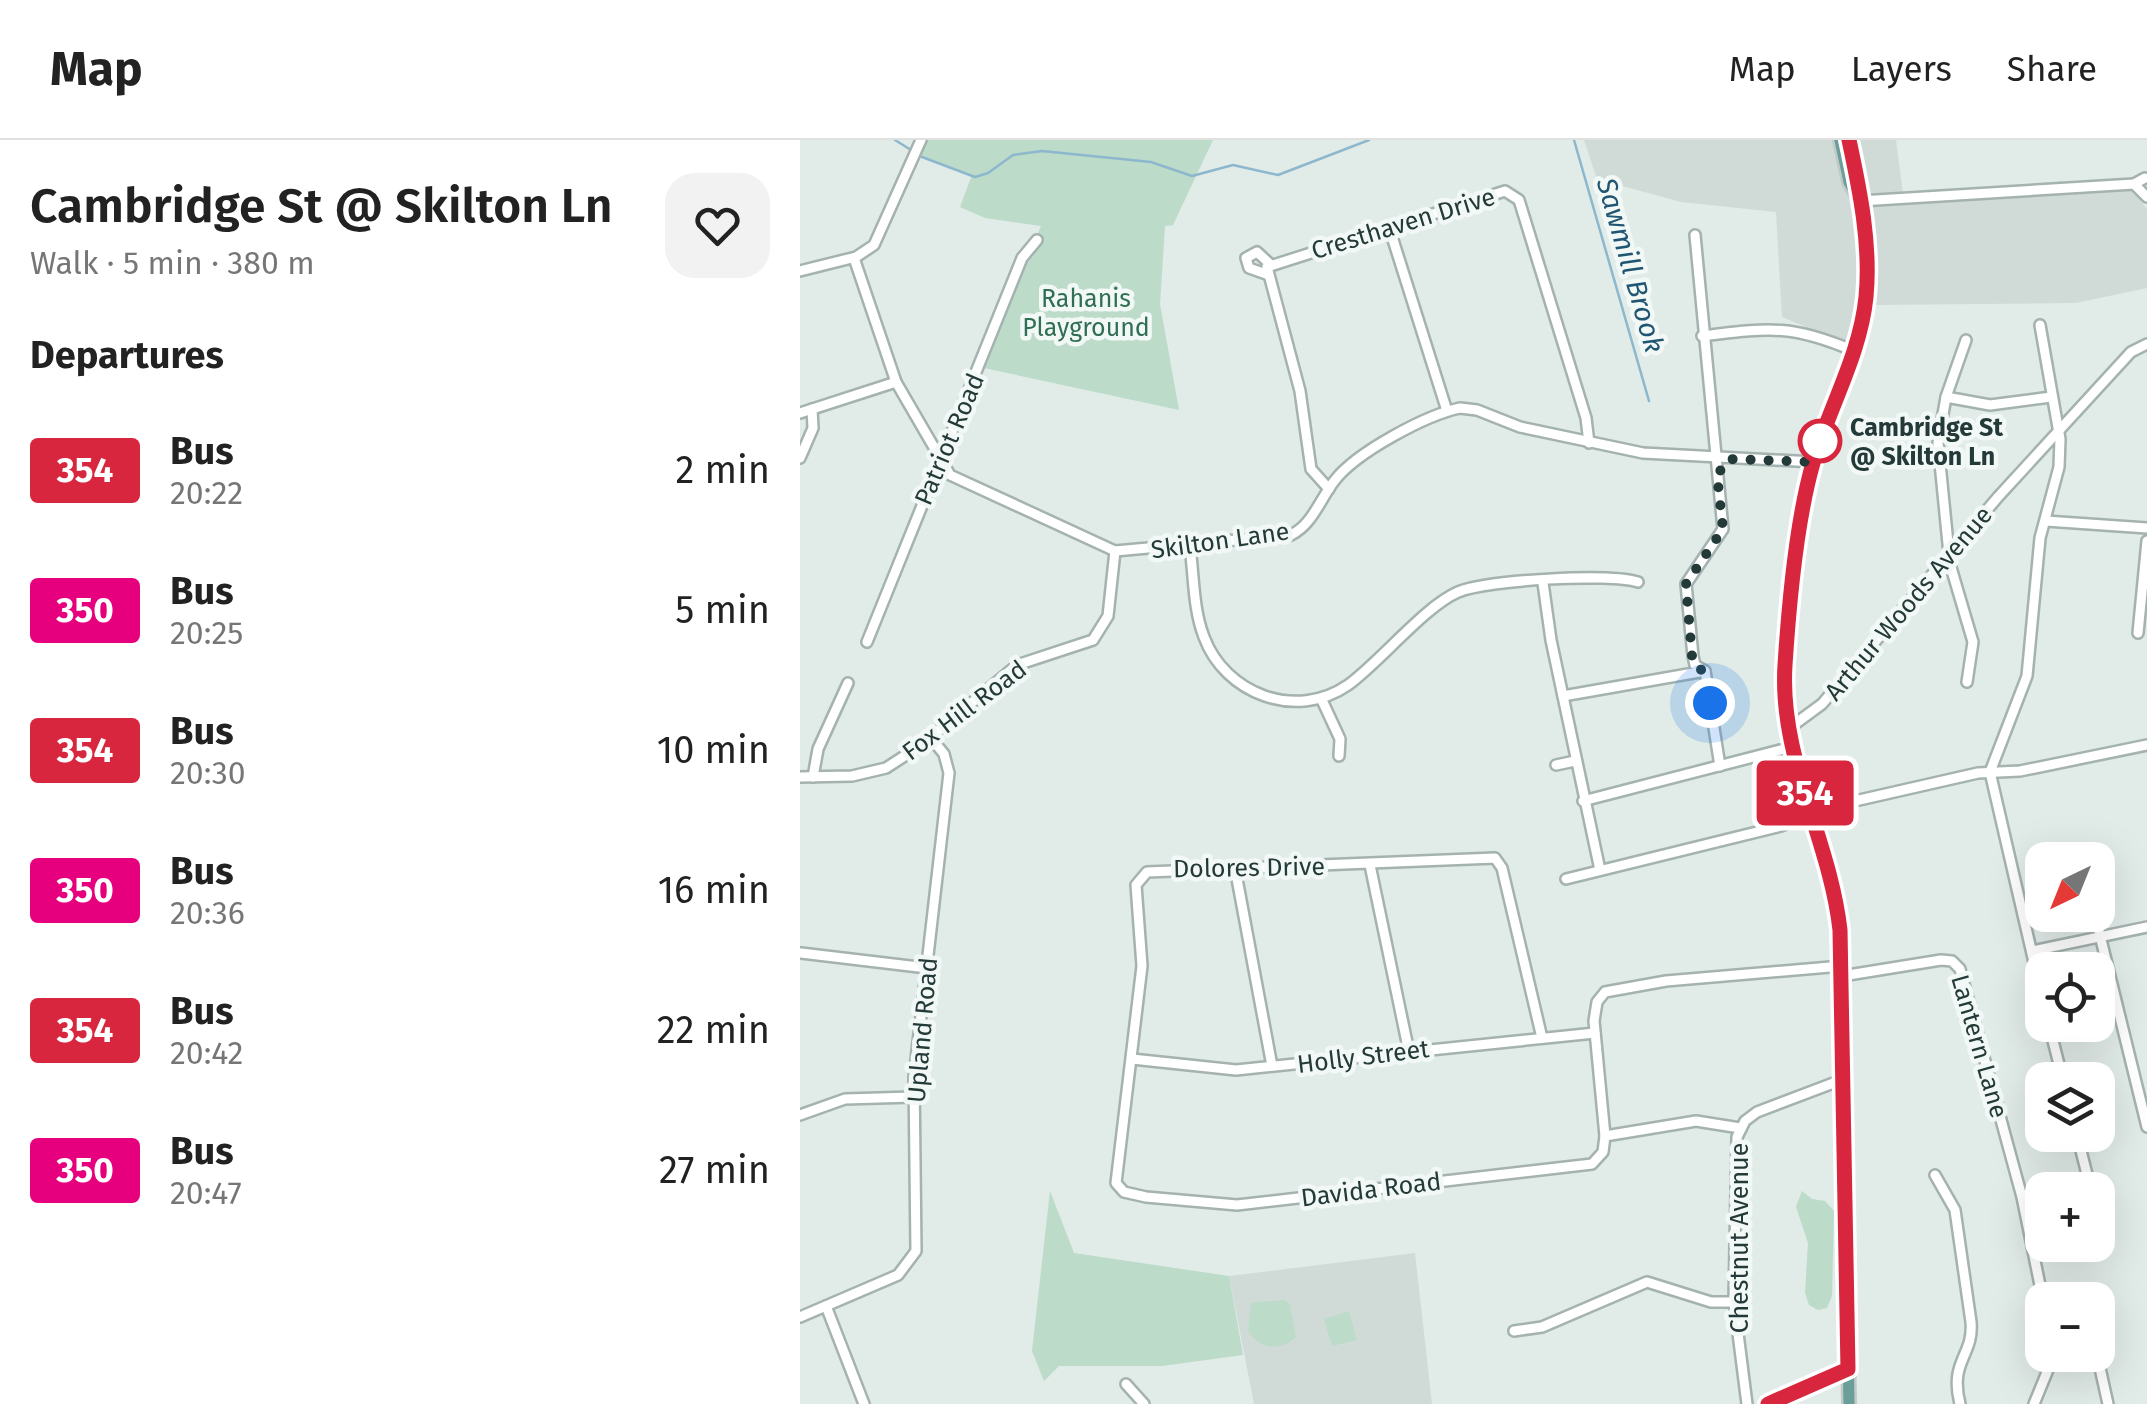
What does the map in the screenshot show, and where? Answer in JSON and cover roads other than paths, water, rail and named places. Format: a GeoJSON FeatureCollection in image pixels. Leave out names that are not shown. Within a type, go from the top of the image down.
{"type":"FeatureCollection","features":[{"type":"Feature","properties":{"kind":"main road"},"geometry":{"type":"LineString","coordinates":[[1837,140],[1851,189],[1860,201]]}},
{"type":"Feature","properties":{"kind":"main road"},"geometry":{"type":"LineString","coordinates":[[1849,140],[1860,201],[1867,281],[1854,350],[1814,462],[1785,658],[1788,729],[1836,902],[1842,971],[1849,1404]]}},
{"type":"Feature","properties":{"kind":"main road"},"geometry":{"type":"LineString","coordinates":[[1768,1404],[1848,1369]]}},
{"type":"Feature","properties":{"kind":"street"},"geometry":{"type":"LineString","coordinates":[[800,272],[854,258],[869,250],[881,236],[921,140]]}},
{"type":"Feature","properties":{"kind":"street"},"geometry":{"type":"LineString","coordinates":[[1860,201],[2134,184],[2145,178]]}},
{"type":"Feature","properties":{"kind":"street"},"geometry":{"type":"LineString","coordinates":[[2134,184],[2147,196]]}},
{"type":"Feature","properties":{"kind":"street","name":"Cresthaven Drive"},"geometry":{"type":"LineString","coordinates":[[1328,489],[1310,469],[1300,391],[1268,269],[1503,192],[1517,196],[1586,418],[1589,443]]}},
{"type":"Feature","properties":{"kind":"street"},"geometry":{"type":"LineString","coordinates":[[1389,227],[1447,411],[1474,409],[1512,424],[1589,443],[1715,458],[1814,462]]}},
{"type":"Feature","properties":{"kind":"street"},"geometry":{"type":"LineString","coordinates":[[1694,235],[1723,529],[1686,584],[1692,656],[1695,666],[1705,672],[1720,766]]}},
{"type":"Feature","properties":{"kind":"street","name":"Patriot Road"},"geometry":{"type":"LineString","coordinates":[[867,642],[1022,258],[1036,240]]}},
{"type":"Feature","properties":{"kind":"street"},"geometry":{"type":"LineString","coordinates":[[854,258],[896,382],[939,464]]}},
{"type":"Feature","properties":{"kind":"street"},"geometry":{"type":"LineString","coordinates":[[2040,325],[2059,432],[2057,480],[2040,538],[2027,676],[1993,754],[1990,775],[2032,951],[2147,926]]}},
{"type":"Feature","properties":{"kind":"street"},"geometry":{"type":"LineString","coordinates":[[1702,336],[1779,327],[1814,334],[1854,350]]}},
{"type":"Feature","properties":{"kind":"street"},"geometry":{"type":"LineString","coordinates":[[1966,340],[1938,432],[1950,564],[1973,642],[1967,682]]}},
{"type":"Feature","properties":{"kind":"street","name":"Arthur Woods Avenue"},"geometry":{"type":"LineString","coordinates":[[1788,729],[1822,704],[2131,352],[2147,344]]}},
{"type":"Feature","properties":{"kind":"street"},"geometry":{"type":"LineString","coordinates":[[800,414],[896,382]]}},
{"type":"Feature","properties":{"kind":"street"},"geometry":{"type":"LineString","coordinates":[[1946,396],[1990,405],[2051,397]]}},
{"type":"Feature","properties":{"kind":"street"},"geometry":{"type":"LineString","coordinates":[[800,458],[813,426],[812,410]]}},
{"type":"Feature","properties":{"kind":"street","name":"Skilton Lane"},"geometry":{"type":"LineString","coordinates":[[939,464],[953,477],[1115,551],[1190,547],[1294,534],[1356,460],[1447,411]]}},
{"type":"Feature","properties":{"kind":"street"},"geometry":{"type":"LineString","coordinates":[[1717,475],[1729,459]]}},
{"type":"Feature","properties":{"kind":"street"},"geometry":{"type":"LineString","coordinates":[[2046,521],[2147,528]]}},
{"type":"Feature","properties":{"kind":"street"},"geometry":{"type":"LineString","coordinates":[[2138,632],[2147,542]]}},
{"type":"Feature","properties":{"kind":"street"},"geometry":{"type":"LineString","coordinates":[[1190,547],[1201,629],[1225,671],[1248,689],[1274,699],[1321,698],[1352,682],[1456,594],[1612,575],[1638,582]]}},
{"type":"Feature","properties":{"kind":"street","name":"Fox Hill Road"},"geometry":{"type":"LineString","coordinates":[[800,777],[872,772],[902,759],[1017,665],[1096,638],[1108,616],[1115,551]]}},
{"type":"Feature","properties":{"kind":"street"},"geometry":{"type":"LineString","coordinates":[[1544,582],[1575,760],[1600,870]]}},
{"type":"Feature","properties":{"kind":"street"},"geometry":{"type":"LineString","coordinates":[[1564,696],[1705,672]]}},
{"type":"Feature","properties":{"kind":"street"},"geometry":{"type":"LineString","coordinates":[[812,777],[818,749],[848,683]]}},
{"type":"Feature","properties":{"kind":"street"},"geometry":{"type":"LineString","coordinates":[[1321,698],[1339,737],[1339,756]]}},
{"type":"Feature","properties":{"kind":"street","name":"Upland Road"},"geometry":{"type":"LineString","coordinates":[[800,1317],[898,1275],[914,1256],[913,1097],[949,778],[948,761],[931,738]]}},
{"type":"Feature","properties":{"kind":"street"},"geometry":{"type":"LineString","coordinates":[[1566,879],[1978,773],[1990,775],[2147,745]]}},
{"type":"Feature","properties":{"kind":"street"},"geometry":{"type":"LineString","coordinates":[[1584,801],[1792,747]]}},
{"type":"Feature","properties":{"kind":"street"},"geometry":{"type":"LineString","coordinates":[[1556,765],[1575,760]]}},
{"type":"Feature","properties":{"kind":"street","name":"Dolores Drive"},"geometry":{"type":"LineString","coordinates":[[1119,1188],[1115,1180],[1142,966],[1137,880],[1152,870],[1496,859],[1542,1038]]}},
{"type":"Feature","properties":{"kind":"street"},"geometry":{"type":"LineString","coordinates":[[1370,865],[1409,1052]]}},
{"type":"Feature","properties":{"kind":"street"},"geometry":{"type":"LineString","coordinates":[[1235,868],[1272,1066]]}},
{"type":"Feature","properties":{"kind":"street"},"geometry":{"type":"LineString","coordinates":[[2099,932],[2143,1096],[2147,1126]]}},
{"type":"Feature","properties":{"kind":"street"},"geometry":{"type":"LineString","coordinates":[[801,953],[927,968]]}},
{"type":"Feature","properties":{"kind":"street","name":"Lantern Lane"},"geometry":{"type":"LineString","coordinates":[[1842,971],[1940,960],[1960,969],[2018,1181],[2040,1282]]}},
{"type":"Feature","properties":{"kind":"street"},"geometry":{"type":"LineString","coordinates":[[1740,1128],[1690,1122],[1637,1134],[1606,1136],[1594,1033],[1597,1002],[1616,987],[1842,971]]}},
{"type":"Feature","properties":{"kind":"street","name":"Holly Street"},"geometry":{"type":"LineString","coordinates":[[1132,1060],[1204,1070],[1594,1033]]}},
{"type":"Feature","properties":{"kind":"street","name":"Chestnut Avenue"},"geometry":{"type":"LineString","coordinates":[[1747,1404],[1734,1302],[1734,1152],[1740,1128],[1757,1112],[1844,1079]]}},
{"type":"Feature","properties":{"kind":"street"},"geometry":{"type":"LineString","coordinates":[[800,1115],[846,1098],[913,1097]]}},
{"type":"Feature","properties":{"kind":"street","name":"Davida Road"},"geometry":{"type":"LineString","coordinates":[[1119,1188],[1146,1197],[1191,1202],[1264,1202],[1588,1165],[1602,1154],[1606,1136]]}},
{"type":"Feature","properties":{"kind":"street"},"geometry":{"type":"LineString","coordinates":[[1935,1175],[1949,1193],[1958,1220],[1972,1322],[1971,1338],[1955,1374],[1960,1404]]}},
{"type":"Feature","properties":{"kind":"street"},"geometry":{"type":"LineString","coordinates":[[1514,1331],[1542,1327],[1647,1282],[1712,1302],[1734,1302]]}},
{"type":"Feature","properties":{"kind":"street"},"geometry":{"type":"LineString","coordinates":[[826,1306],[864,1404]]}},
{"type":"Feature","properties":{"kind":"street"},"geometry":{"type":"LineString","coordinates":[[2034,1404],[2047,1372]]}},
{"type":"Feature","properties":{"kind":"street"},"geometry":{"type":"LineString","coordinates":[[2101,1372],[2108,1404]]}},
{"type":"Feature","properties":{"kind":"street"},"geometry":{"type":"LineString","coordinates":[[1126,1384],[1144,1404]]}},
{"type":"Feature","properties":{"kind":"waterway","name":"Sawmill Brook"},"geometry":{"type":"LineString","coordinates":[[895,140],[911,150]]}},
{"type":"Feature","properties":{"kind":"waterway","name":"Sawmill Brook"},"geometry":{"type":"LineString","coordinates":[[922,157],[975,177],[988,173],[1013,155],[1042,151],[1151,162],[1192,176],[1233,165],[1278,175],[1369,140]]}},
{"type":"Feature","properties":{"kind":"waterway","name":"Sawmill Brook"},"geometry":{"type":"LineString","coordinates":[[1574,140],[1649,401]]}},
{"type":"Feature","properties":{"kind":"place","name":"Cambridge St @ Skilton Ln"},"geometry":{"type":"Point","coordinates":[1820,441]}},
{"type":"Feature","properties":{"kind":"park label","name":"Rahanis Playground"},"geometry":{"type":"Point","coordinates":[1086,312]}}]}
